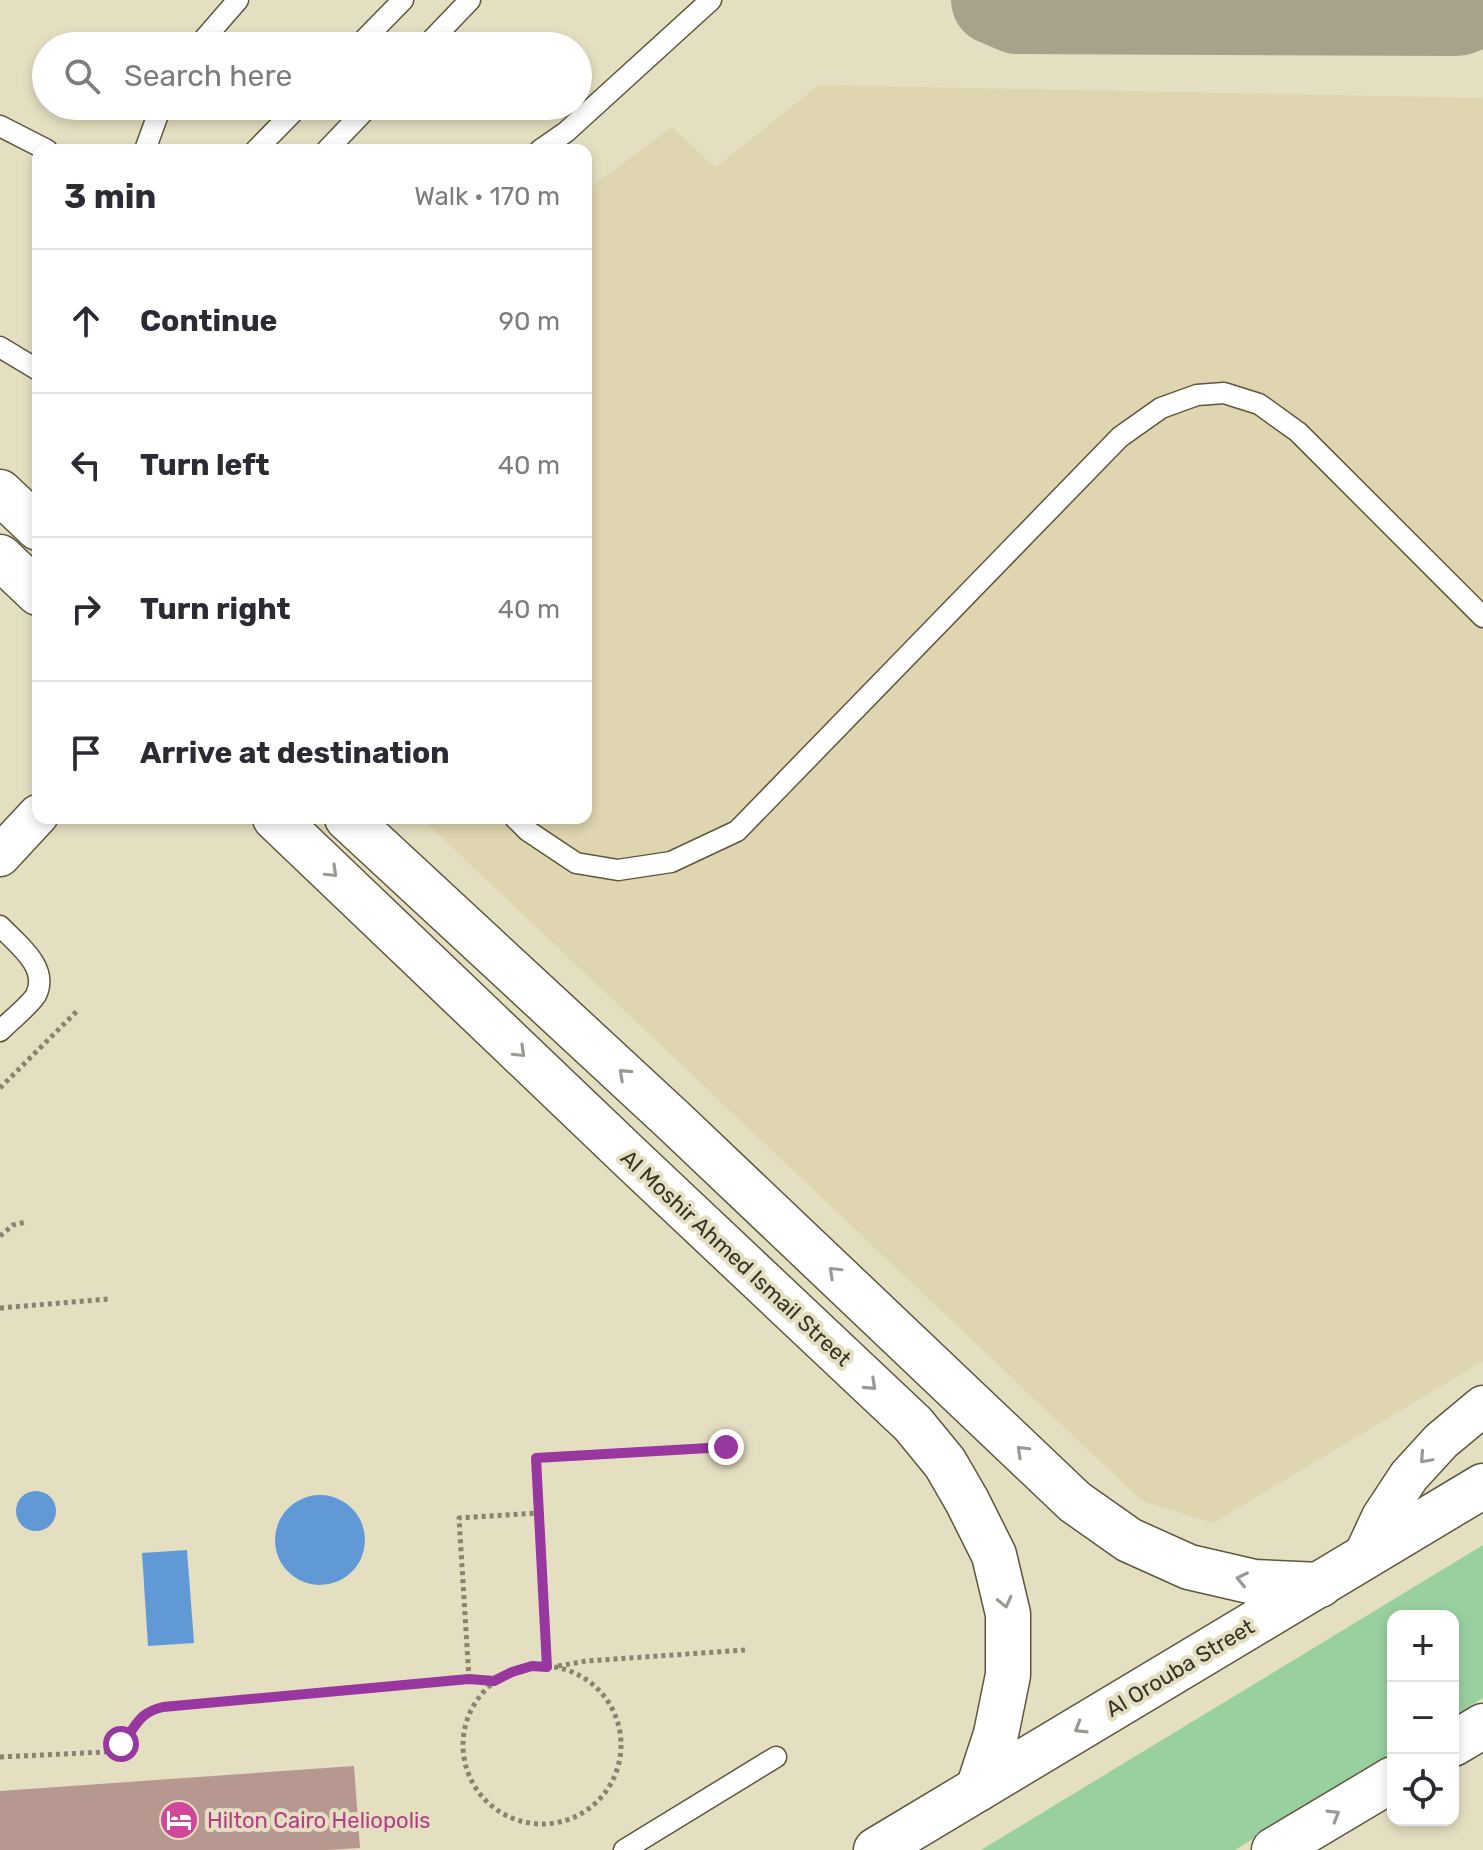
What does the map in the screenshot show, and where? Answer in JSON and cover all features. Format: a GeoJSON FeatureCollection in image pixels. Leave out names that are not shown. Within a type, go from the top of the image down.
{"type":"FeatureCollection","features":[{"type":"Feature","properties":{"kind":"main road"},"geometry":{"type":"LineString","coordinates":[[0,492],[32,522]]}},
{"type":"Feature","properties":{"kind":"main road"},"geometry":{"type":"LineString","coordinates":[[0,557],[32,587]]}},
{"type":"Feature","properties":{"kind":"main road","name":"Al Moshir Ahmed Ismail Street"},"geometry":{"type":"LineString","coordinates":[[281,824],[913,1424],[945,1463],[994,1555],[1008,1614],[1008,1675],[996,1734],[978,1789]]}},
{"type":"Feature","properties":{"kind":"main road"},"geometry":{"type":"LineString","coordinates":[[353,824],[674,1121],[1075,1502],[1129,1540],[1189,1567],[1254,1582],[1320,1585]]}},
{"type":"Feature","properties":{"kind":"main road"},"geometry":{"type":"LineString","coordinates":[[634,1161],[674,1121]]}},
{"type":"Feature","properties":{"kind":"main road","name":"Al Orouba Street"},"geometry":{"type":"LineString","coordinates":[[876,1850],[1483,1486]]}},
{"type":"Feature","properties":{"kind":"main road"},"geometry":{"type":"LineString","coordinates":[[1459,1740],[1483,1726]]}},
{"type":"Feature","properties":{"kind":"main road"},"geometry":{"type":"LineString","coordinates":[[1274,1850],[1387,1783]]}},
{"type":"Feature","properties":{"kind":"street"},"geometry":{"type":"LineString","coordinates":[[0,856],[32,821]]}},
{"type":"Feature","properties":{"kind":"street"},"geometry":{"type":"LineString","coordinates":[[1362,1560],[1382,1517],[1409,1476],[1441,1441],[1483,1406]]}},
{"type":"Feature","properties":{"kind":"lane"},"geometry":{"type":"LineString","coordinates":[[210,32],[238,0]]}},
{"type":"Feature","properties":{"kind":"lane"},"geometry":{"type":"LineString","coordinates":[[372,32],[403,0]]}},
{"type":"Feature","properties":{"kind":"lane"},"geometry":{"type":"LineString","coordinates":[[439,32],[470,0]]}},
{"type":"Feature","properties":{"kind":"lane"},"geometry":{"type":"LineString","coordinates":[[592,108],[711,0]]}},
{"type":"Feature","properties":{"kind":"lane"},"geometry":{"type":"LineString","coordinates":[[147,144],[156,120]]}},
{"type":"Feature","properties":{"kind":"lane"},"geometry":{"type":"LineString","coordinates":[[262,144],[285,120]]}},
{"type":"Feature","properties":{"kind":"lane"},"geometry":{"type":"LineString","coordinates":[[333,144],[356,120]]}},
{"type":"Feature","properties":{"kind":"lane"},"geometry":{"type":"LineString","coordinates":[[549,144],[579,120]]}},
{"type":"Feature","properties":{"kind":"lane"},"geometry":{"type":"LineString","coordinates":[[0,126],[35,144]]}},
{"type":"Feature","properties":{"kind":"lane"},"geometry":{"type":"LineString","coordinates":[[0,347],[32,366]]}},
{"type":"Feature","properties":{"kind":"lane"},"geometry":{"type":"LineString","coordinates":[[521,824],[576,863],[618,870],[671,862],[737,831],[1120,437],[1161,408],[1197,395],[1224,393],[1259,404],[1298,432],[1483,617]]}},
{"type":"Feature","properties":{"kind":"lane"},"geometry":{"type":"LineString","coordinates":[[0,926],[32,959],[38,982],[36,995],[0,1031]]}},
{"type":"Feature","properties":{"kind":"lane"},"geometry":{"type":"LineString","coordinates":[[624,1850],[776,1757]]}},
{"type":"Feature","properties":{"kind":"path"},"geometry":{"type":"LineString","coordinates":[[0,1088],[78,1010]]}},
{"type":"Feature","properties":{"kind":"path"},"geometry":{"type":"LineString","coordinates":[[0,1236],[13,1225],[26,1222]]}},
{"type":"Feature","properties":{"kind":"path"},"geometry":{"type":"LineString","coordinates":[[0,1308],[109,1299]]}},
{"type":"Feature","properties":{"kind":"path"},"geometry":{"type":"LineString","coordinates":[[550,1666],[536,1458],[726,1447]]}},
{"type":"Feature","properties":{"kind":"path"},"geometry":{"type":"LineString","coordinates":[[469,1679],[459,1518],[539,1513]]}},
{"type":"Feature","properties":{"kind":"path"},"geometry":{"type":"LineString","coordinates":[[550,1666],[573,1672],[591,1683],[605,1697],[616,1715],[621,1735],[620,1756],[615,1776],[604,1794],[589,1808],[561,1821],[530,1823],[511,1818],[493,1807],[478,1793],[468,1774],[463,1754],[463,1733],[479,1696],[494,1681],[532,1666],[745,1650]]}},
{"type":"Feature","properties":{"kind":"path"},"geometry":{"type":"LineString","coordinates":[[0,1757],[114,1750],[144,1714],[163,1707],[469,1679],[494,1681]]}},
{"type":"Feature","properties":{"kind":"green space"},"geometry":{"type":"Polygon","coordinates":[[[1483,1545],[1483,1698],[1459,1712],[1459,1610],[1387,1610],[1387,1757],[1235,1850],[981,1850],[1483,1545]]]}},
{"type":"Feature","properties":{"kind":"sand"},"geometry":{"type":"Polygon","coordinates":[[[819,85],[1483,98],[1483,1361],[1213,1523],[1142,1501],[427,824],[592,824],[592,187],[672,127],[715,168],[819,85]]]}},
{"type":"Feature","properties":{"kind":"water"},"geometry":{"type":"Polygon","coordinates":[[[36,1491],[50,1497],[56,1511],[50,1525],[36,1531],[22,1525],[16,1511],[22,1497],[36,1491]]]}},
{"type":"Feature","properties":{"kind":"water"},"geometry":{"type":"Polygon","coordinates":[[[320,1495],[337,1498],[352,1508],[362,1523],[365,1540],[362,1557],[352,1572],[337,1582],[320,1585],[303,1582],[288,1572],[278,1557],[275,1540],[278,1523],[288,1508],[303,1498],[320,1495]]]}},
{"type":"Feature","properties":{"kind":"water"},"geometry":{"type":"Polygon","coordinates":[[[187,1550],[194,1643],[148,1646],[142,1553],[187,1550]]]}},
{"type":"Feature","properties":{"kind":"building","name":"Hilton Cairo Heliopolis"},"geometry":{"type":"Polygon","coordinates":[[[354,1766],[360,1848],[0,1850],[0,1791],[354,1766]]]}},
{"type":"Feature","properties":{"kind":"taxiway"},"geometry":{"type":"LineString","coordinates":[[996,0],[1017,9],[1457,11],[1483,1]]}},
{"type":"Feature","properties":{"kind":"place","name":"Hilton Cairo Heliopolis"},"geometry":{"type":"Point","coordinates":[179,1820]}},
{"type":"Feature","properties":{"kind":"route"},"geometry":{"type":"LineString","coordinates":[[121,1744],[144,1714],[163,1707],[469,1679],[494,1681],[532,1666],[547,1667],[536,1458],[726,1447]]}}]}
